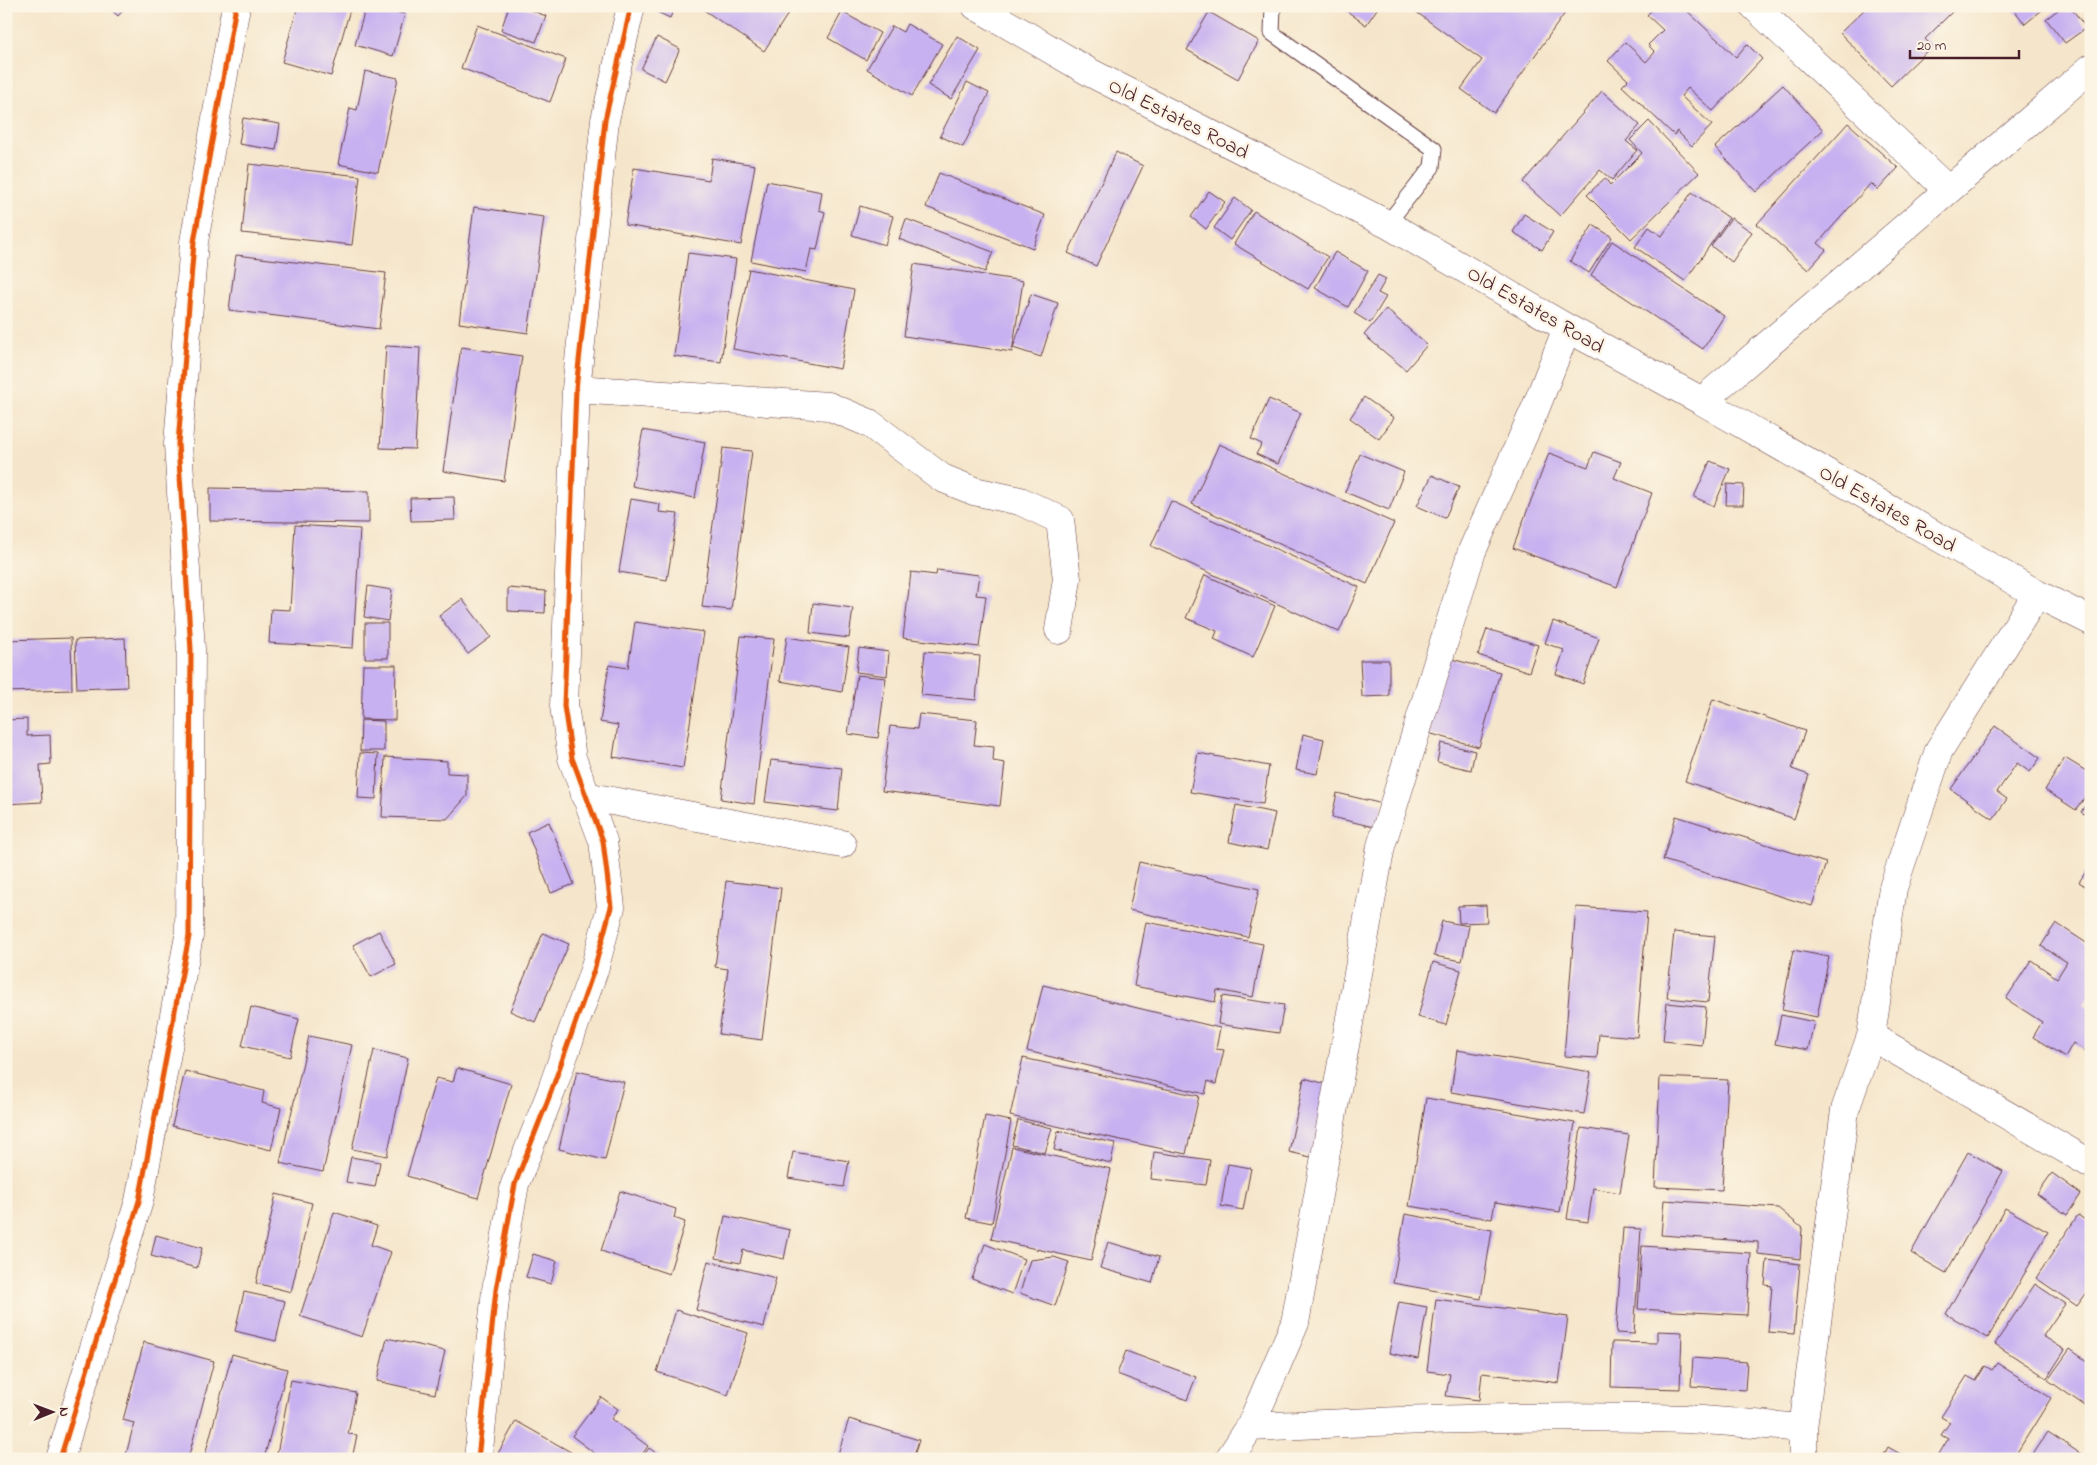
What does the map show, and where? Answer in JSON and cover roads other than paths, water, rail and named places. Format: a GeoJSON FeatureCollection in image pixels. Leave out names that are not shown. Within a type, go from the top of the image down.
{"type":"FeatureCollection","features":[{"type":"Feature","properties":{"kind":"street"},"geometry":{"type":"LineString","coordinates":[[60,1459],[139,1201],[189,936],[191,650],[178,444],[194,242],[236,6]]}},
{"type":"Feature","properties":{"kind":"street"},"geometry":{"type":"LineString","coordinates":[[478,1459],[496,1290],[515,1184],[551,1092],[587,989],[611,907],[603,841],[584,796],[572,758],[564,706],[576,389],[605,120],[631,6]]}},
{"type":"Feature","properties":{"kind":"street","name":"Old Estates Road"},"geometry":{"type":"LineString","coordinates":[[976,6],[1091,73],[1387,224],[1568,328],[1702,401],[2037,594],[2091,621]]}},
{"type":"Feature","properties":{"kind":"street"},"geometry":{"type":"LineString","coordinates":[[1754,6],[1947,189]]}},
{"type":"Feature","properties":{"kind":"street"},"geometry":{"type":"LineString","coordinates":[[1702,401],[1947,189],[2091,68]]}},
{"type":"Feature","properties":{"kind":"street"},"geometry":{"type":"LineString","coordinates":[[1229,1459],[1250,1427],[1295,1323],[1381,846],[1472,551],[1536,407],[1568,328]]}},
{"type":"Feature","properties":{"kind":"street"},"geometry":{"type":"LineString","coordinates":[[576,389],[828,406],[869,423],[942,478],[974,491],[1020,500],[1060,520],[1067,579],[1059,630]]}},
{"type":"Feature","properties":{"kind":"street"},"geometry":{"type":"LineString","coordinates":[[1803,1459],[1802,1428],[1845,1110],[1871,1036],[1894,888],[1939,750],[2037,594]]}},
{"type":"Feature","properties":{"kind":"street"},"geometry":{"type":"LineString","coordinates":[[584,796],[842,844]]}},
{"type":"Feature","properties":{"kind":"street"},"geometry":{"type":"LineString","coordinates":[[1871,1036],[2091,1164]]}},
{"type":"Feature","properties":{"kind":"street"},"geometry":{"type":"LineString","coordinates":[[1250,1427],[1556,1417],[1687,1419],[1802,1428]]}},
{"type":"Feature","properties":{"kind":"lane"},"geometry":{"type":"LineString","coordinates":[[1273,6],[1272,32],[1434,149],[1432,167],[1387,224]]}}]}
